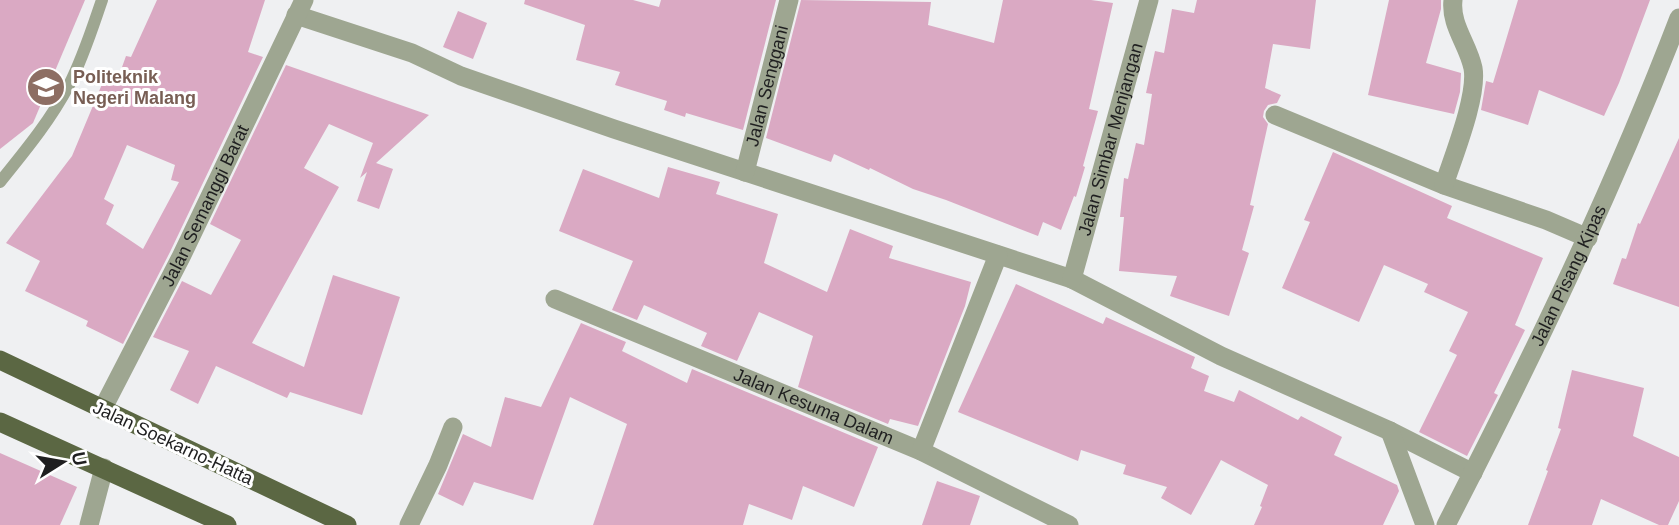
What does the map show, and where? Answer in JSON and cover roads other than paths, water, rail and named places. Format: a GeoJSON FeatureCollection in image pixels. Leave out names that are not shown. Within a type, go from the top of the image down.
{"type":"FeatureCollection","features":[{"type":"Feature","properties":{"kind":"main road","name":"Jalan Soekarno-Hatta"},"geometry":{"type":"LineString","coordinates":[[0,360],[340,524]]}},
{"type":"Feature","properties":{"kind":"main road"},"geometry":{"type":"LineString","coordinates":[[0,422],[227,525]]}},
{"type":"Feature","properties":{"kind":"street","name":"Jalan Senggani"},"geometry":{"type":"LineString","coordinates":[[745,172],[789,0]]}},
{"type":"Feature","properties":{"kind":"street","name":"Jalan Simbar Menjangan"},"geometry":{"type":"LineString","coordinates":[[1072,279],[1149,0]]}},
{"type":"Feature","properties":{"kind":"street"},"geometry":{"type":"LineString","coordinates":[[1444,186],[1472,90],[1474,72],[1469,53],[1453,18],[1453,0]]}},
{"type":"Feature","properties":{"kind":"street"},"geometry":{"type":"LineString","coordinates":[[300,7],[461,76],[1072,279],[1222,356],[1390,431],[1473,473]]}},
{"type":"Feature","properties":{"kind":"street","name":"Jalan Semanggi Barat"},"geometry":{"type":"LineString","coordinates":[[102,410],[181,257],[300,7]]}},
{"type":"Feature","properties":{"kind":"street","name":"Jalan Pisang Kipas"},"geometry":{"type":"LineString","coordinates":[[1446,525],[1588,238],[1679,18]]}},
{"type":"Feature","properties":{"kind":"street"},"geometry":{"type":"LineString","coordinates":[[1275,115],[1444,186],[1546,220],[1588,238]]}},
{"type":"Feature","properties":{"kind":"street"},"geometry":{"type":"LineString","coordinates":[[920,451],[998,255]]}},
{"type":"Feature","properties":{"kind":"street","name":"Jalan Kesuma Dalam"},"geometry":{"type":"LineString","coordinates":[[555,299],[920,451],[1069,525]]}},
{"type":"Feature","properties":{"kind":"street"},"geometry":{"type":"LineString","coordinates":[[409,525],[439,465],[453,427]]}},
{"type":"Feature","properties":{"kind":"street"},"geometry":{"type":"LineString","coordinates":[[1390,431],[1425,525]]}},
{"type":"Feature","properties":{"kind":"street"},"geometry":{"type":"LineString","coordinates":[[89,525],[104,468]]}},
{"type":"Feature","properties":{"kind":"lane"},"geometry":{"type":"LineString","coordinates":[[0,182],[37,136],[68,86],[81,60],[102,0]]}},
{"type":"Feature","properties":{"kind":"place","name":"Politeknik Negeri Malang"},"geometry":{"type":"Point","coordinates":[46,87]}}]}
